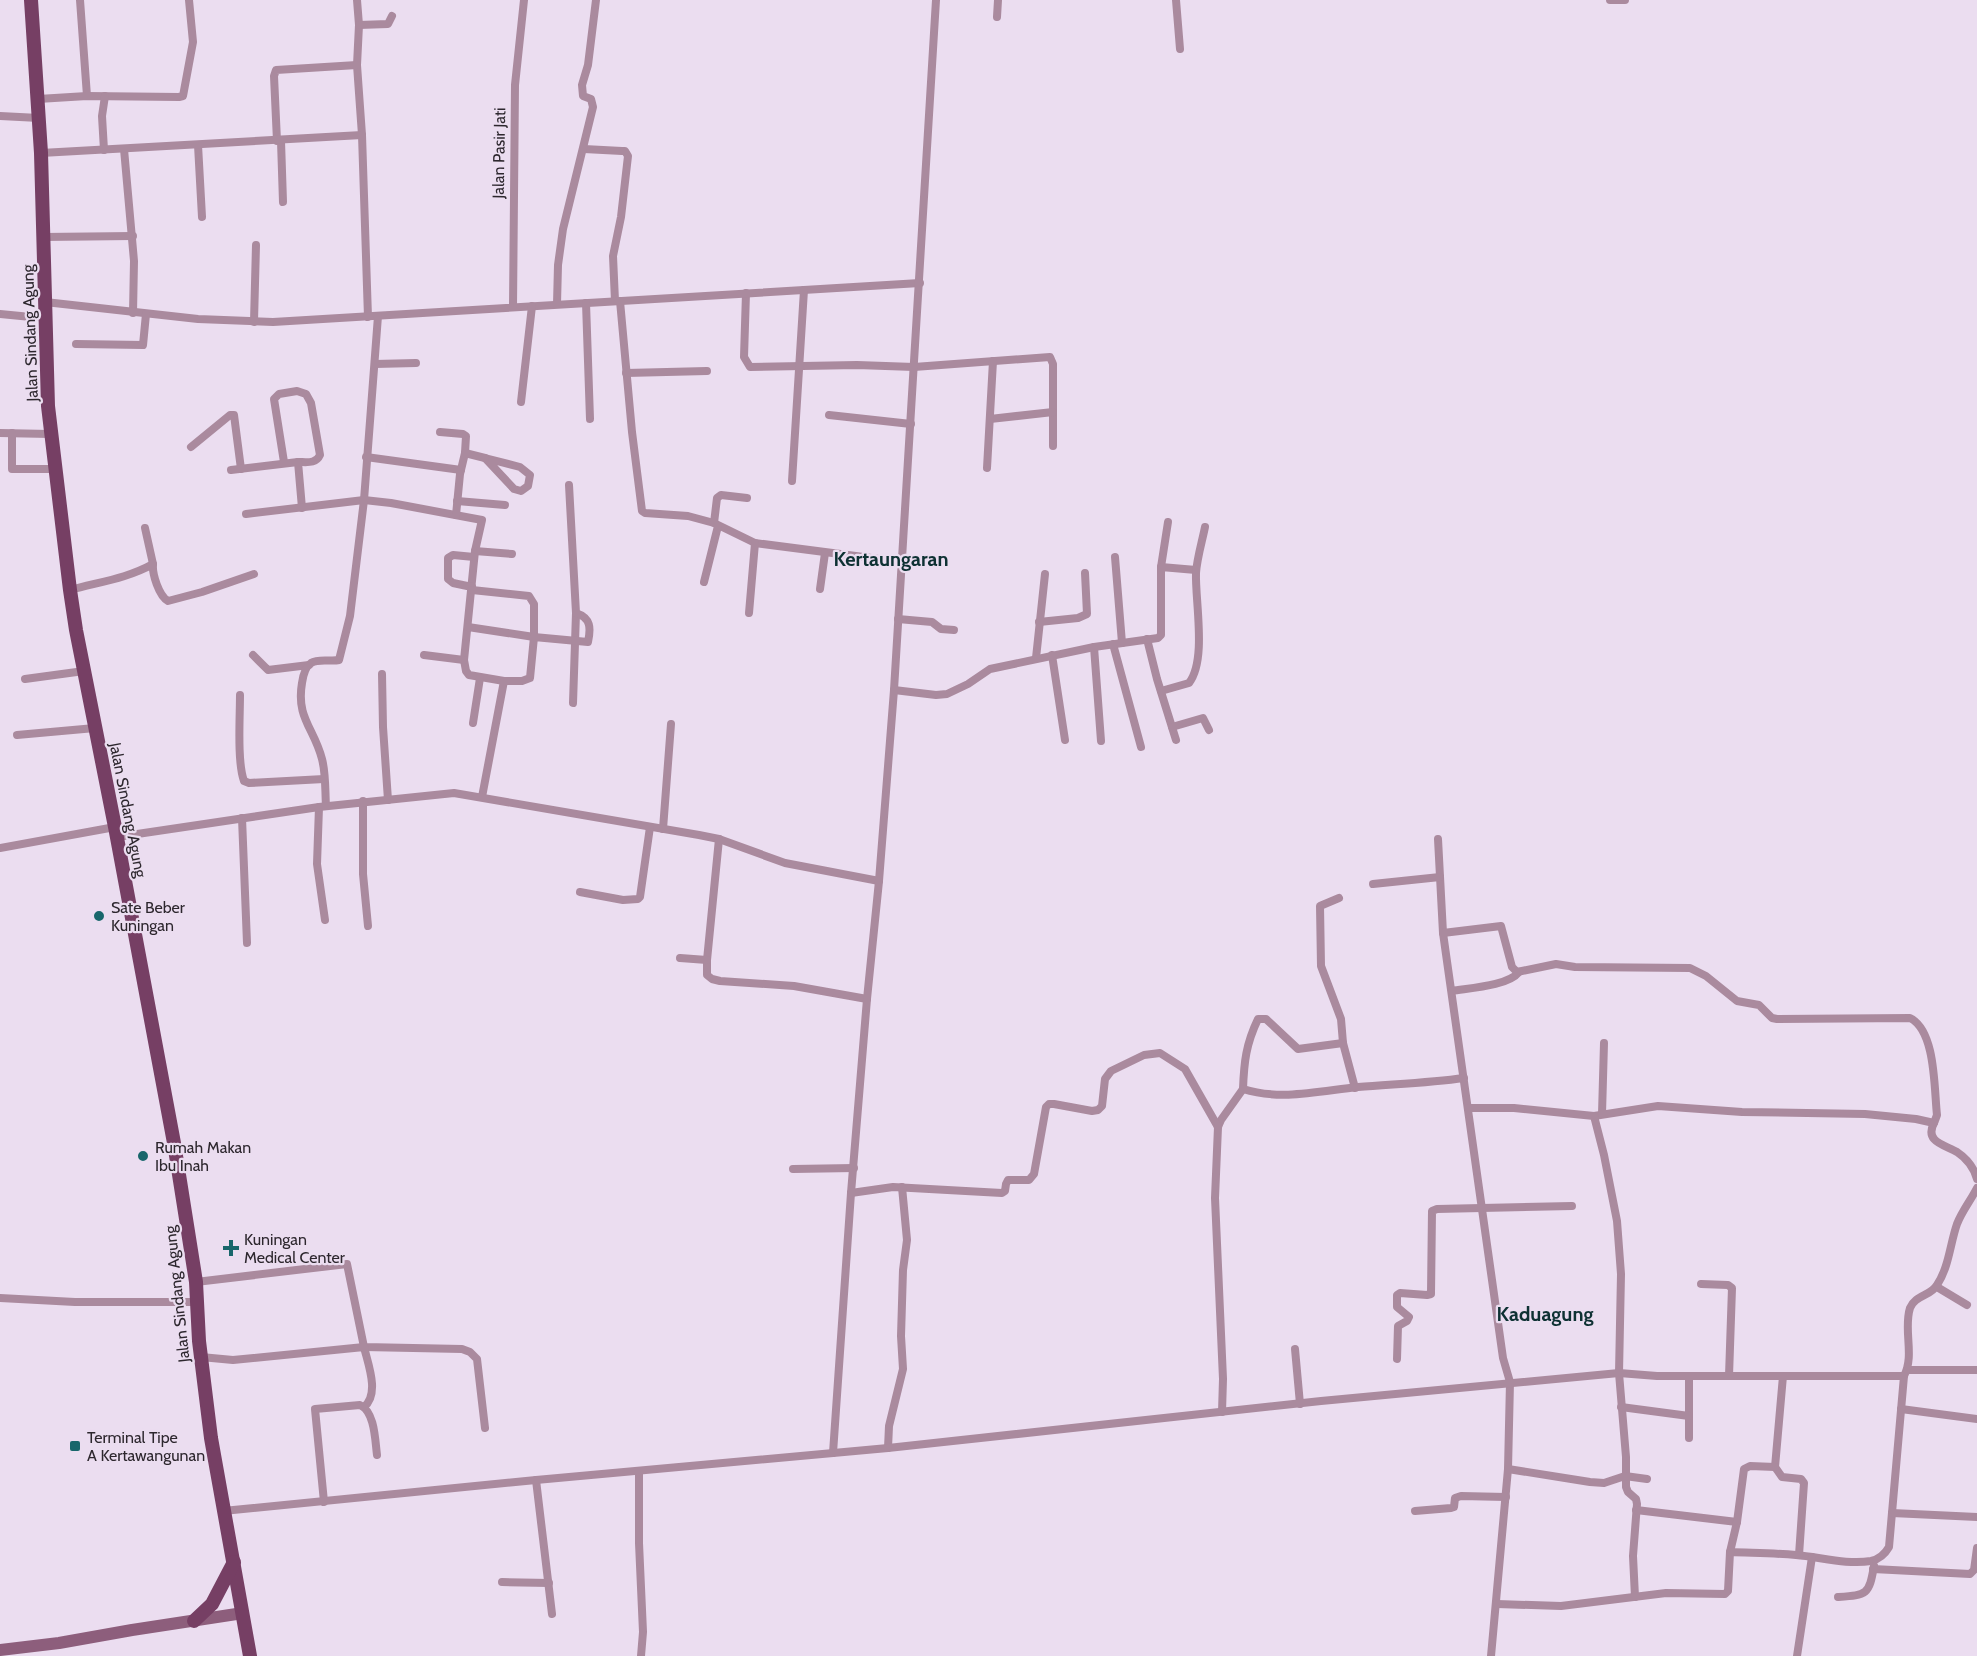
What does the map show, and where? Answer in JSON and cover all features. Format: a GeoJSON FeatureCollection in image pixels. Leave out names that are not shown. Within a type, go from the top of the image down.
{"type":"FeatureCollection","features":[{"type":"Feature","properties":{"kind":"main road","name":"Jalan Sindang Agung"},"geometry":{"type":"LineString","coordinates":[[31,0],[41,153],[50,434],[70,590],[174,1141],[196,1282],[201,1357],[211,1438],[250,1656]]}},
{"type":"Feature","properties":{"kind":"main road"},"geometry":{"type":"LineString","coordinates":[[194,1621],[212,1604],[234,1562]]}},
{"type":"Feature","properties":{"kind":"main road"},"geometry":{"type":"LineString","coordinates":[[0,1650],[243,1614]]}},
{"type":"Feature","properties":{"kind":"street"},"geometry":{"type":"LineString","coordinates":[[80,0],[87,96]]}},
{"type":"Feature","properties":{"kind":"street"},"geometry":{"type":"LineString","coordinates":[[38,99],[87,96],[183,96],[193,42],[189,0]]}},
{"type":"Feature","properties":{"kind":"street"},"geometry":{"type":"LineString","coordinates":[[357,0],[357,65],[362,135],[368,316]]}},
{"type":"Feature","properties":{"kind":"street","name":"Jalan Pasir Jati"},"geometry":{"type":"LineString","coordinates":[[513,307],[515,85],[524,0]]}},
{"type":"Feature","properties":{"kind":"street"},"geometry":{"type":"LineString","coordinates":[[557,304],[558,266],[563,229],[593,106],[591,99],[582,93],[582,85],[588,65],[596,0]]}},
{"type":"Feature","properties":{"kind":"street"},"geometry":{"type":"LineString","coordinates":[[833,1454],[851,1193],[894,690],[936,0]]}},
{"type":"Feature","properties":{"kind":"street"},"geometry":{"type":"LineString","coordinates":[[997,17],[998,0]]}},
{"type":"Feature","properties":{"kind":"street"},"geometry":{"type":"LineString","coordinates":[[1176,0],[1180,49]]}},
{"type":"Feature","properties":{"kind":"street"},"geometry":{"type":"LineString","coordinates":[[1610,0],[1625,0]]}},
{"type":"Feature","properties":{"kind":"street"},"geometry":{"type":"LineString","coordinates":[[358,25],[388,24],[392,16]]}},
{"type":"Feature","properties":{"kind":"street"},"geometry":{"type":"LineString","coordinates":[[284,202],[274,76],[276,70],[357,65]]}},
{"type":"Feature","properties":{"kind":"street"},"geometry":{"type":"LineString","coordinates":[[104,150],[102,116],[105,96]]}},
{"type":"Feature","properties":{"kind":"street"},"geometry":{"type":"LineString","coordinates":[[0,116],[39,118]]}},
{"type":"Feature","properties":{"kind":"street"},"geometry":{"type":"LineString","coordinates":[[41,153],[362,135]]}},
{"type":"Feature","properties":{"kind":"street"},"geometry":{"type":"LineString","coordinates":[[198,145],[202,218]]}},
{"type":"Feature","properties":{"kind":"street"},"geometry":{"type":"LineString","coordinates":[[584,148],[625,151],[628,156],[621,217],[613,256],[642,511],[688,516],[716,524],[755,543],[902,562]]}},
{"type":"Feature","properties":{"kind":"street"},"geometry":{"type":"LineString","coordinates":[[124,149],[133,236],[133,313]]}},
{"type":"Feature","properties":{"kind":"street"},"geometry":{"type":"LineString","coordinates":[[43,237],[133,236]]}},
{"type":"Feature","properties":{"kind":"street"},"geometry":{"type":"LineString","coordinates":[[254,322],[256,245]]}},
{"type":"Feature","properties":{"kind":"street"},"geometry":{"type":"LineString","coordinates":[[0,314],[31,317],[45,309],[254,322],[920,284]]}},
{"type":"Feature","properties":{"kind":"street"},"geometry":{"type":"LineString","coordinates":[[792,481],[804,290]]}},
{"type":"Feature","properties":{"kind":"street"},"geometry":{"type":"LineString","coordinates":[[746,293],[744,357],[750,367],[914,367],[1050,357],[1053,364],[1053,446]]}},
{"type":"Feature","properties":{"kind":"street"},"geometry":{"type":"LineString","coordinates":[[586,303],[590,419]]}},
{"type":"Feature","properties":{"kind":"street"},"geometry":{"type":"LineString","coordinates":[[521,402],[532,306]]}},
{"type":"Feature","properties":{"kind":"street"},"geometry":{"type":"LineString","coordinates":[[76,344],[142,345],[146,314]]}},
{"type":"Feature","properties":{"kind":"street"},"geometry":{"type":"LineString","coordinates":[[254,656],[268,670],[309,665],[317,661],[337,662],[340,659],[350,616],[364,500],[378,316]]}},
{"type":"Feature","properties":{"kind":"street"},"geometry":{"type":"LineString","coordinates":[[987,468],[993,361]]}},
{"type":"Feature","properties":{"kind":"street"},"geometry":{"type":"LineString","coordinates":[[375,364],[416,363]]}},
{"type":"Feature","properties":{"kind":"street"},"geometry":{"type":"LineString","coordinates":[[626,373],[707,371]]}},
{"type":"Feature","properties":{"kind":"street"},"geometry":{"type":"LineString","coordinates":[[231,470],[316,460],[320,455],[310,398],[302,391],[279,394],[274,399],[284,462]]}},
{"type":"Feature","properties":{"kind":"street"},"geometry":{"type":"LineString","coordinates":[[990,419],[1053,412]]}},
{"type":"Feature","properties":{"kind":"street"},"geometry":{"type":"LineString","coordinates":[[191,447],[230,415],[234,415],[241,469]]}},
{"type":"Feature","properties":{"kind":"street"},"geometry":{"type":"LineString","coordinates":[[829,415],[911,424]]}},
{"type":"Feature","properties":{"kind":"street"},"geometry":{"type":"LineString","coordinates":[[440,432],[466,436],[456,515]]}},
{"type":"Feature","properties":{"kind":"street"},"geometry":{"type":"LineString","coordinates":[[0,433],[50,434]]}},
{"type":"Feature","properties":{"kind":"street"},"geometry":{"type":"LineString","coordinates":[[12,433],[12,469],[55,470]]}},
{"type":"Feature","properties":{"kind":"street"},"geometry":{"type":"LineString","coordinates":[[465,453],[485,458],[524,469],[530,475],[528,486],[521,491],[514,489],[485,458]]}},
{"type":"Feature","properties":{"kind":"street"},"geometry":{"type":"LineString","coordinates":[[366,457],[461,470]]}},
{"type":"Feature","properties":{"kind":"street"},"geometry":{"type":"LineString","coordinates":[[298,462],[302,508]]}},
{"type":"Feature","properties":{"kind":"street"},"geometry":{"type":"LineString","coordinates":[[569,485],[577,641],[573,703]]}},
{"type":"Feature","properties":{"kind":"street"},"geometry":{"type":"LineString","coordinates":[[704,582],[716,524],[717,498],[721,495],[747,498]]}},
{"type":"Feature","properties":{"kind":"street"},"geometry":{"type":"LineString","coordinates":[[246,514],[364,500],[482,520]]}},
{"type":"Feature","properties":{"kind":"street"},"geometry":{"type":"LineString","coordinates":[[457,501],[505,505]]}},
{"type":"Feature","properties":{"kind":"street"},"geometry":{"type":"LineString","coordinates":[[485,503],[475,554],[472,588],[468,627],[464,660],[469,675],[504,681],[522,681],[530,678],[534,604],[529,596],[472,588],[453,583],[448,579],[448,558],[453,555],[475,554],[512,554]]}},
{"type":"Feature","properties":{"kind":"street"},"geometry":{"type":"LineString","coordinates":[[894,690],[936,695],[947,694],[968,684],[990,669],[1094,647],[1158,638],[1161,635],[1161,567],[1168,522]]}},
{"type":"Feature","properties":{"kind":"street"},"geometry":{"type":"LineString","coordinates":[[1161,691],[1189,683],[1193,676],[1199,631],[1196,570],[1205,527]]}},
{"type":"Feature","properties":{"kind":"street"},"geometry":{"type":"LineString","coordinates":[[145,528],[153,564],[152,572],[164,598],[168,601],[254,574]]}},
{"type":"Feature","properties":{"kind":"street"},"geometry":{"type":"LineString","coordinates":[[749,613],[755,543]]}},
{"type":"Feature","properties":{"kind":"street"},"geometry":{"type":"LineString","coordinates":[[820,589],[825,553]]}},
{"type":"Feature","properties":{"kind":"street"},"geometry":{"type":"LineString","coordinates":[[1115,557],[1118,643],[1141,747]]}},
{"type":"Feature","properties":{"kind":"street"},"geometry":{"type":"LineString","coordinates":[[70,590],[118,580],[153,564]]}},
{"type":"Feature","properties":{"kind":"street"},"geometry":{"type":"LineString","coordinates":[[1161,567],[1196,570]]}},
{"type":"Feature","properties":{"kind":"street"},"geometry":{"type":"LineString","coordinates":[[1039,622],[1078,618],[1087,614],[1089,610],[1085,573]]}},
{"type":"Feature","properties":{"kind":"street"},"geometry":{"type":"LineString","coordinates":[[1036,658],[1045,574]]}},
{"type":"Feature","properties":{"kind":"street"},"geometry":{"type":"LineString","coordinates":[[468,627],[534,637],[592,642],[588,621],[576,612]]}},
{"type":"Feature","properties":{"kind":"street"},"geometry":{"type":"LineString","coordinates":[[898,619],[932,622],[941,629],[954,630]]}},
{"type":"Feature","properties":{"kind":"street"},"geometry":{"type":"LineString","coordinates":[[1147,639],[1176,740]]}},
{"type":"Feature","properties":{"kind":"street"},"geometry":{"type":"LineString","coordinates":[[1094,647],[1101,741]]}},
{"type":"Feature","properties":{"kind":"street"},"geometry":{"type":"LineString","coordinates":[[424,655],[464,660]]}},
{"type":"Feature","properties":{"kind":"street"},"geometry":{"type":"LineString","coordinates":[[1052,655],[1065,740]]}},
{"type":"Feature","properties":{"kind":"street"},"geometry":{"type":"LineString","coordinates":[[309,665],[302,678],[300,707],[319,747],[324,778],[317,864],[325,920]]}},
{"type":"Feature","properties":{"kind":"street"},"geometry":{"type":"LineString","coordinates":[[25,679],[84,671]]}},
{"type":"Feature","properties":{"kind":"street"},"geometry":{"type":"LineString","coordinates":[[382,674],[382,728],[388,800]]}},
{"type":"Feature","properties":{"kind":"street"},"geometry":{"type":"LineString","coordinates":[[473,723],[480,678]]}},
{"type":"Feature","properties":{"kind":"street"},"geometry":{"type":"LineString","coordinates":[[482,797],[504,681]]}},
{"type":"Feature","properties":{"kind":"street"},"geometry":{"type":"LineString","coordinates":[[240,696],[240,743],[244,781],[249,783],[281,782],[324,778]]}},
{"type":"Feature","properties":{"kind":"street"},"geometry":{"type":"LineString","coordinates":[[1172,727],[1203,718],[1209,730]]}},
{"type":"Feature","properties":{"kind":"street"},"geometry":{"type":"LineString","coordinates":[[663,829],[671,724]]}},
{"type":"Feature","properties":{"kind":"street"},"geometry":{"type":"LineString","coordinates":[[17,735],[95,728]]}},
{"type":"Feature","properties":{"kind":"street"},"geometry":{"type":"LineString","coordinates":[[0,848],[322,806],[443,793],[482,797],[719,839],[784,863],[879,881]]}},
{"type":"Feature","properties":{"kind":"street"},"geometry":{"type":"LineString","coordinates":[[363,801],[363,874],[368,926]]}},
{"type":"Feature","properties":{"kind":"street"},"geometry":{"type":"LineString","coordinates":[[242,818],[247,943]]}},
{"type":"Feature","properties":{"kind":"street"},"geometry":{"type":"LineString","coordinates":[[580,892],[623,900],[638,899],[650,827]]}},
{"type":"Feature","properties":{"kind":"street"},"geometry":{"type":"LineString","coordinates":[[719,839],[707,960],[708,975],[712,979],[794,986],[867,999]]}},
{"type":"Feature","properties":{"kind":"street"},"geometry":{"type":"LineString","coordinates":[[1438,839],[1443,933],[1503,1358],[1510,1382],[1508,1469],[1491,1656]]}},
{"type":"Feature","properties":{"kind":"street"},"geometry":{"type":"LineString","coordinates":[[1373,884],[1440,877]]}},
{"type":"Feature","properties":{"kind":"street"},"geometry":{"type":"LineString","coordinates":[[1339,898],[1320,906],[1320,954],[1322,968],[1341,1019],[1343,1043],[1355,1088]]}},
{"type":"Feature","properties":{"kind":"street"},"geometry":{"type":"LineString","coordinates":[[1443,933],[1501,926],[1512,967],[1515,972],[1519,972]]}},
{"type":"Feature","properties":{"kind":"street"},"geometry":{"type":"LineString","coordinates":[[680,958],[707,960]]}},
{"type":"Feature","properties":{"kind":"street"},"geometry":{"type":"LineString","coordinates":[[1452,991],[1489,985],[1512,978],[1519,972],[1556,964],[1575,967],[1690,968],[1706,976],[1737,1001],[1759,1005],[1772,1018],[1910,1018],[1918,1022],[1927,1039],[1937,1115],[1931,1129],[1932,1137],[1938,1144],[1956,1152],[1969,1163],[1977,1179]]}},
{"type":"Feature","properties":{"kind":"street"},"geometry":{"type":"LineString","coordinates":[[1222,1412],[1223,1379],[1215,1218],[1218,1127],[1243,1089],[1244,1059],[1258,1019],[1266,1019],[1298,1049],[1343,1043]]}},
{"type":"Feature","properties":{"kind":"street"},"geometry":{"type":"LineString","coordinates":[[1604,1043],[1598,1115],[1617,1221],[1621,1274],[1620,1372],[1626,1457],[1625,1476],[1628,1492],[1636,1499],[1633,1556],[1635,1597]]}},
{"type":"Feature","properties":{"kind":"street"},"geometry":{"type":"LineString","coordinates":[[851,1193],[902,1187],[1002,1193],[1005,1191],[1008,1180],[1031,1179],[1035,1174],[1046,1107],[1049,1104],[1098,1110],[1102,1106],[1105,1079],[1111,1071],[1154,1053],[1166,1055],[1185,1069],[1218,1127]]}},
{"type":"Feature","properties":{"kind":"street"},"geometry":{"type":"LineString","coordinates":[[1243,1089],[1288,1095],[1464,1078]]}},
{"type":"Feature","properties":{"kind":"street"},"geometry":{"type":"LineString","coordinates":[[1468,1108],[1514,1108],[1598,1115],[1658,1106],[1742,1112],[1865,1114],[1934,1123]]}},
{"type":"Feature","properties":{"kind":"street"},"geometry":{"type":"LineString","coordinates":[[793,1169],[854,1168]]}},
{"type":"Feature","properties":{"kind":"street"},"geometry":{"type":"LineString","coordinates":[[888,1448],[889,1426],[903,1364],[901,1336],[903,1270],[907,1240],[902,1187]]}},
{"type":"Feature","properties":{"kind":"street"},"geometry":{"type":"LineString","coordinates":[[1730,1552],[1799,1555],[1845,1561],[1875,1560],[1885,1553],[1889,1547],[1910,1307],[1916,1299],[1937,1287],[1957,1225],[1977,1188]]}},
{"type":"Feature","properties":{"kind":"street"},"geometry":{"type":"LineString","coordinates":[[1397,1359],[1398,1326],[1407,1321],[1409,1317],[1397,1307],[1397,1295],[1400,1293],[1431,1294],[1432,1211],[1437,1209],[1572,1206]]}},
{"type":"Feature","properties":{"kind":"street"},"geometry":{"type":"LineString","coordinates":[[196,1282],[347,1264],[371,1376],[371,1399],[364,1407]]}},
{"type":"Feature","properties":{"kind":"street"},"geometry":{"type":"LineString","coordinates":[[1701,1284],[1728,1285],[1732,1288],[1728,1376]]}},
{"type":"Feature","properties":{"kind":"street"},"geometry":{"type":"LineString","coordinates":[[1937,1287],[1967,1305]]}},
{"type":"Feature","properties":{"kind":"street"},"geometry":{"type":"LineString","coordinates":[[0,1298],[75,1302],[198,1302]]}},
{"type":"Feature","properties":{"kind":"street"},"geometry":{"type":"LineString","coordinates":[[201,1357],[245,1360],[364,1347],[462,1349],[470,1352],[477,1359],[485,1428]]}},
{"type":"Feature","properties":{"kind":"street"},"geometry":{"type":"LineString","coordinates":[[1295,1349],[1300,1404]]}},
{"type":"Feature","properties":{"kind":"street"},"geometry":{"type":"LineString","coordinates":[[223,1511],[833,1454],[1620,1372],[1657,1376],[1783,1376],[1977,1370]]}},
{"type":"Feature","properties":{"kind":"street"},"geometry":{"type":"LineString","coordinates":[[1689,1376],[1689,1438]]}},
{"type":"Feature","properties":{"kind":"street"},"geometry":{"type":"LineString","coordinates":[[1783,1376],[1775,1467],[1782,1477],[1801,1479],[1804,1483],[1799,1555]]}},
{"type":"Feature","properties":{"kind":"street"},"geometry":{"type":"LineString","coordinates":[[324,1502],[315,1409],[360,1405],[364,1407],[369,1414],[377,1455]]}},
{"type":"Feature","properties":{"kind":"street"},"geometry":{"type":"LineString","coordinates":[[1621,1407],[1689,1416]]}},
{"type":"Feature","properties":{"kind":"street"},"geometry":{"type":"LineString","coordinates":[[1901,1409],[1977,1419]]}},
{"type":"Feature","properties":{"kind":"street"},"geometry":{"type":"LineString","coordinates":[[1497,1604],[1561,1606],[1666,1593],[1725,1594],[1728,1591],[1730,1552],[1737,1522],[1744,1469],[1750,1466],[1775,1467]]}},
{"type":"Feature","properties":{"kind":"street"},"geometry":{"type":"LineString","coordinates":[[1508,1469],[1604,1483],[1625,1476],[1647,1479]]}},
{"type":"Feature","properties":{"kind":"street"},"geometry":{"type":"LineString","coordinates":[[639,1471],[639,1543],[644,1632],[641,1656]]}},
{"type":"Feature","properties":{"kind":"street"},"geometry":{"type":"LineString","coordinates":[[536,1480],[552,1614]]}},
{"type":"Feature","properties":{"kind":"street"},"geometry":{"type":"LineString","coordinates":[[1415,1511],[1451,1508],[1454,1507],[1455,1498],[1461,1496],[1506,1497]]}},
{"type":"Feature","properties":{"kind":"street"},"geometry":{"type":"LineString","coordinates":[[1636,1510],[1737,1522]]}},
{"type":"Feature","properties":{"kind":"street"},"geometry":{"type":"LineString","coordinates":[[1892,1513],[1977,1517]]}},
{"type":"Feature","properties":{"kind":"street"},"geometry":{"type":"LineString","coordinates":[[1873,1569],[1970,1574],[1974,1570],[1977,1548]]}},
{"type":"Feature","properties":{"kind":"street"},"geometry":{"type":"LineString","coordinates":[[1797,1656],[1812,1557]]}},
{"type":"Feature","properties":{"kind":"street"},"geometry":{"type":"LineString","coordinates":[[1838,1597],[1867,1593],[1875,1560]]}},
{"type":"Feature","properties":{"kind":"street"},"geometry":{"type":"LineString","coordinates":[[502,1582],[549,1583]]}},
{"type":"Feature","properties":{"kind":"place","name":"Sate Beber Kuningan"},"geometry":{"type":"Point","coordinates":[99,916]}},
{"type":"Feature","properties":{"kind":"place","name":"Rumah Makan Ibu Inah"},"geometry":{"type":"Point","coordinates":[143,1156]}},
{"type":"Feature","properties":{"kind":"place","name":"Kuningan Medical Center"},"geometry":{"type":"Point","coordinates":[231,1248]}},
{"type":"Feature","properties":{"kind":"place","name":"Terminal Tipe A Kertawangunan"},"geometry":{"type":"Point","coordinates":[75,1446]}},
{"type":"Feature","properties":{"kind":"district","name":"Kertaungaran"},"geometry":{"type":"Point","coordinates":[891,559]}},
{"type":"Feature","properties":{"kind":"district","name":"Kaduagung"},"geometry":{"type":"Point","coordinates":[1545,1314]}}]}
